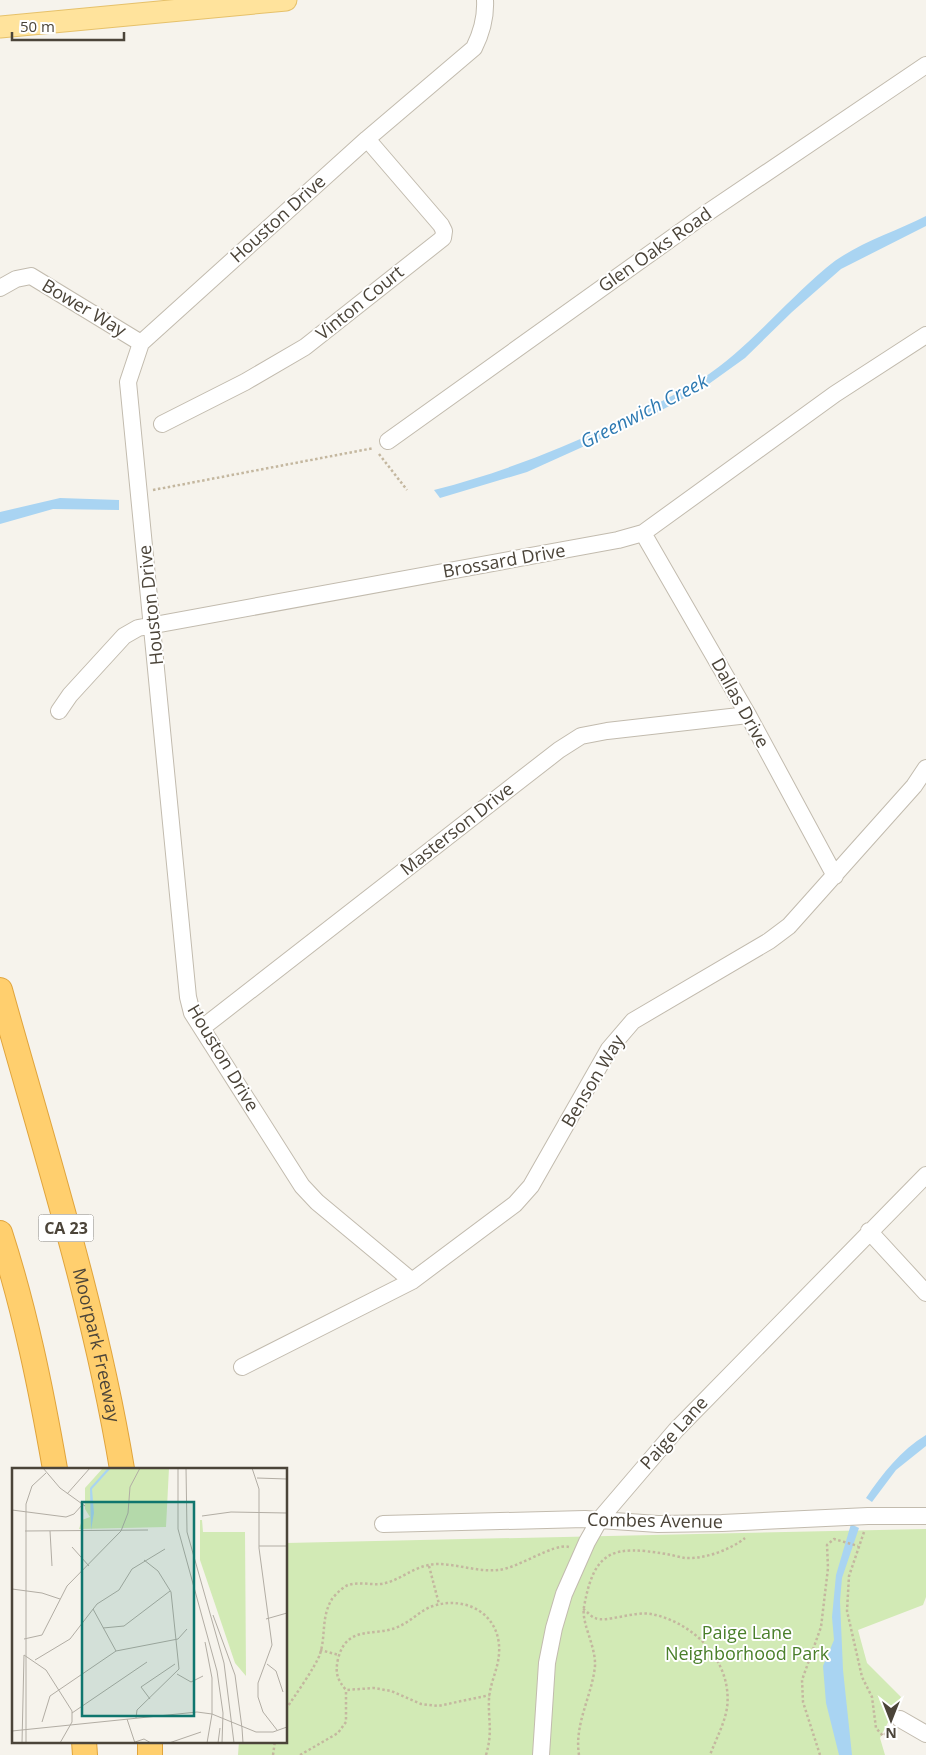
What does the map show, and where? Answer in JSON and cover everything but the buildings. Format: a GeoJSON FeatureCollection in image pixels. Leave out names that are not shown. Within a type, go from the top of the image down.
{"type":"FeatureCollection","features":[{"type":"Feature","properties":{"kind":"highway","name":"Moorpark Freeway"},"geometry":{"type":"LineString","coordinates":[[0,990],[92,1322],[113,1416],[122,1468]]}},
{"type":"Feature","properties":{"kind":"highway"},"geometry":{"type":"LineString","coordinates":[[0,1233],[16,1284],[39,1379],[55,1468]]}},
{"type":"Feature","properties":{"kind":"highway"},"geometry":{"type":"LineString","coordinates":[[84,1742],[85,1755]]}},
{"type":"Feature","properties":{"kind":"highway"},"geometry":{"type":"LineString","coordinates":[[150,1742],[150,1755]]}},
{"type":"Feature","properties":{"kind":"main road"},"geometry":{"type":"LineString","coordinates":[[0,27],[286,0]]}},
{"type":"Feature","properties":{"kind":"street","name":"Houston Drive"},"geometry":{"type":"LineString","coordinates":[[412,1281],[317,1202],[302,1186],[192,1013],[188,997],[128,382],[141,343],[367,139],[474,48],[481,34],[486,15],[485,0]]}},
{"type":"Feature","properties":{"kind":"street","name":"Glen Oaks Road"},"geometry":{"type":"LineString","coordinates":[[383,443],[704,215],[926,65]]}},
{"type":"Feature","properties":{"kind":"street","name":"Vinton Court"},"geometry":{"type":"LineString","coordinates":[[162,424],[245,382],[306,347],[443,238],[444,231],[441,225],[367,139]]}},
{"type":"Feature","properties":{"kind":"street","name":"Bower Way"},"geometry":{"type":"LineString","coordinates":[[0,288],[16,279],[31,276],[141,343]]}},
{"type":"Feature","properties":{"kind":"street","name":"Brossard Drive"},"geometry":{"type":"LineString","coordinates":[[58,711],[70,695],[124,636],[138,628],[608,542],[643,532],[835,394],[926,334]]}},
{"type":"Feature","properties":{"kind":"street","name":"Dallas Drive"},"geometry":{"type":"LineString","coordinates":[[643,532],[748,715],[835,876]]}},
{"type":"Feature","properties":{"kind":"street","name":"Masterson Drive"},"geometry":{"type":"LineString","coordinates":[[202,1028],[559,750],[581,736],[607,730],[748,715]]}},
{"type":"Feature","properties":{"kind":"street","name":"Benson Way"},"geometry":{"type":"LineString","coordinates":[[242,1367],[412,1281],[515,1204],[531,1186],[609,1049],[622,1032],[633,1021],[769,941],[802,913],[914,786],[926,768]]}},
{"type":"Feature","properties":{"kind":"street","name":"Paige Lane"},"geometry":{"type":"LineString","coordinates":[[541,1755],[547,1663],[564,1594],[583,1550],[600,1519],[676,1430],[926,1175]]}},
{"type":"Feature","properties":{"kind":"street"},"geometry":{"type":"LineString","coordinates":[[869,1231],[926,1293]]}},
{"type":"Feature","properties":{"kind":"street","name":"Combes Avenue"},"geometry":{"type":"LineString","coordinates":[[383,1524],[600,1519],[676,1523],[868,1516],[926,1516]]}},
{"type":"Feature","properties":{"kind":"street"},"geometry":{"type":"LineString","coordinates":[[900,1719],[924,1729]]}},
{"type":"Feature","properties":{"kind":"path"},"geometry":{"type":"LineString","coordinates":[[140,493],[372,448],[383,443]]}},
{"type":"Feature","properties":{"kind":"path"},"geometry":{"type":"LineString","coordinates":[[372,448],[407,490]]}},
{"type":"Feature","properties":{"kind":"path"},"geometry":{"type":"LineString","coordinates":[[868,1516],[849,1576],[846,1611],[862,1677],[872,1697],[876,1728],[883,1736],[900,1719]]}},
{"type":"Feature","properties":{"kind":"path"},"geometry":{"type":"LineString","coordinates":[[579,1755],[578,1747],[582,1718],[595,1666],[594,1647],[583,1609],[600,1560],[617,1551],[638,1550],[685,1558],[707,1555],[736,1545],[750,1535]]}},
{"type":"Feature","properties":{"kind":"path"},"geometry":{"type":"LineString","coordinates":[[820,1755],[803,1702],[802,1680],[820,1627],[828,1568],[827,1545],[834,1539],[857,1546]]}},
{"type":"Feature","properties":{"kind":"path"},"geometry":{"type":"LineString","coordinates":[[288,1707],[320,1655],[325,1613],[333,1597],[346,1586],[359,1583],[381,1584],[396,1580],[407,1572],[437,1564],[498,1570],[525,1563],[547,1551],[565,1546],[583,1550]]}},
{"type":"Feature","properties":{"kind":"path"},"geometry":{"type":"LineString","coordinates":[[429,1566],[439,1604]]}},
{"type":"Feature","properties":{"kind":"path"},"geometry":{"type":"LineString","coordinates":[[300,1755],[338,1733],[346,1722],[346,1690],[337,1679],[339,1655],[348,1640],[358,1634],[398,1627],[430,1607],[456,1602],[474,1607],[492,1621],[499,1639],[499,1655],[490,1694],[490,1742],[486,1755]]}},
{"type":"Feature","properties":{"kind":"path"},"geometry":{"type":"LineString","coordinates":[[583,1609],[594,1618],[605,1620],[627,1614],[650,1614],[678,1623],[703,1640],[717,1660],[726,1682],[727,1707],[723,1725],[710,1755]]}},
{"type":"Feature","properties":{"kind":"path"},"geometry":{"type":"LineString","coordinates":[[320,1650],[339,1655]]}},
{"type":"Feature","properties":{"kind":"path"},"geometry":{"type":"LineString","coordinates":[[346,1690],[374,1688],[390,1691],[421,1704],[438,1706],[490,1694]]}},
{"type":"Feature","properties":{"kind":"path"},"geometry":{"type":"LineString","coordinates":[[273,1755],[275,1742]]}},
{"type":"Feature","properties":{"kind":"green space","name":"Paige Lane Neighborhood Park"},"geometry":{"type":"Polygon","coordinates":[[[926,1529],[926,1597],[923,1605],[858,1630],[867,1663],[901,1697],[880,1738],[885,1755],[238,1755],[239,1742],[288,1742],[288,1543],[926,1529]]]}},
{"type":"Feature","properties":{"kind":"water","name":"Greenwich Creek"},"geometry":{"type":"Polygon","coordinates":[[[926,216],[926,226],[841,269],[792,312],[745,358],[706,386],[649,417],[527,472],[440,498],[434,490],[481,477],[548,453],[614,424],[681,391],[702,379],[735,354],[810,282],[837,260],[861,245],[926,216]]]}},
{"type":"Feature","properties":{"kind":"water"},"geometry":{"type":"Polygon","coordinates":[[[60,498],[119,500],[119,510],[53,509],[0,524],[0,512],[60,498]]]}},
{"type":"Feature","properties":{"kind":"water"},"geometry":{"type":"Polygon","coordinates":[[[926,1435],[926,1446],[896,1470],[872,1502],[866,1498],[893,1463],[908,1448],[926,1435]]]}},
{"type":"Feature","properties":{"kind":"water"},"geometry":{"type":"Polygon","coordinates":[[[851,1524],[859,1528],[842,1578],[840,1601],[843,1670],[852,1755],[839,1755],[826,1703],[823,1666],[834,1640],[832,1617],[836,1575],[851,1524]]]}}]}
